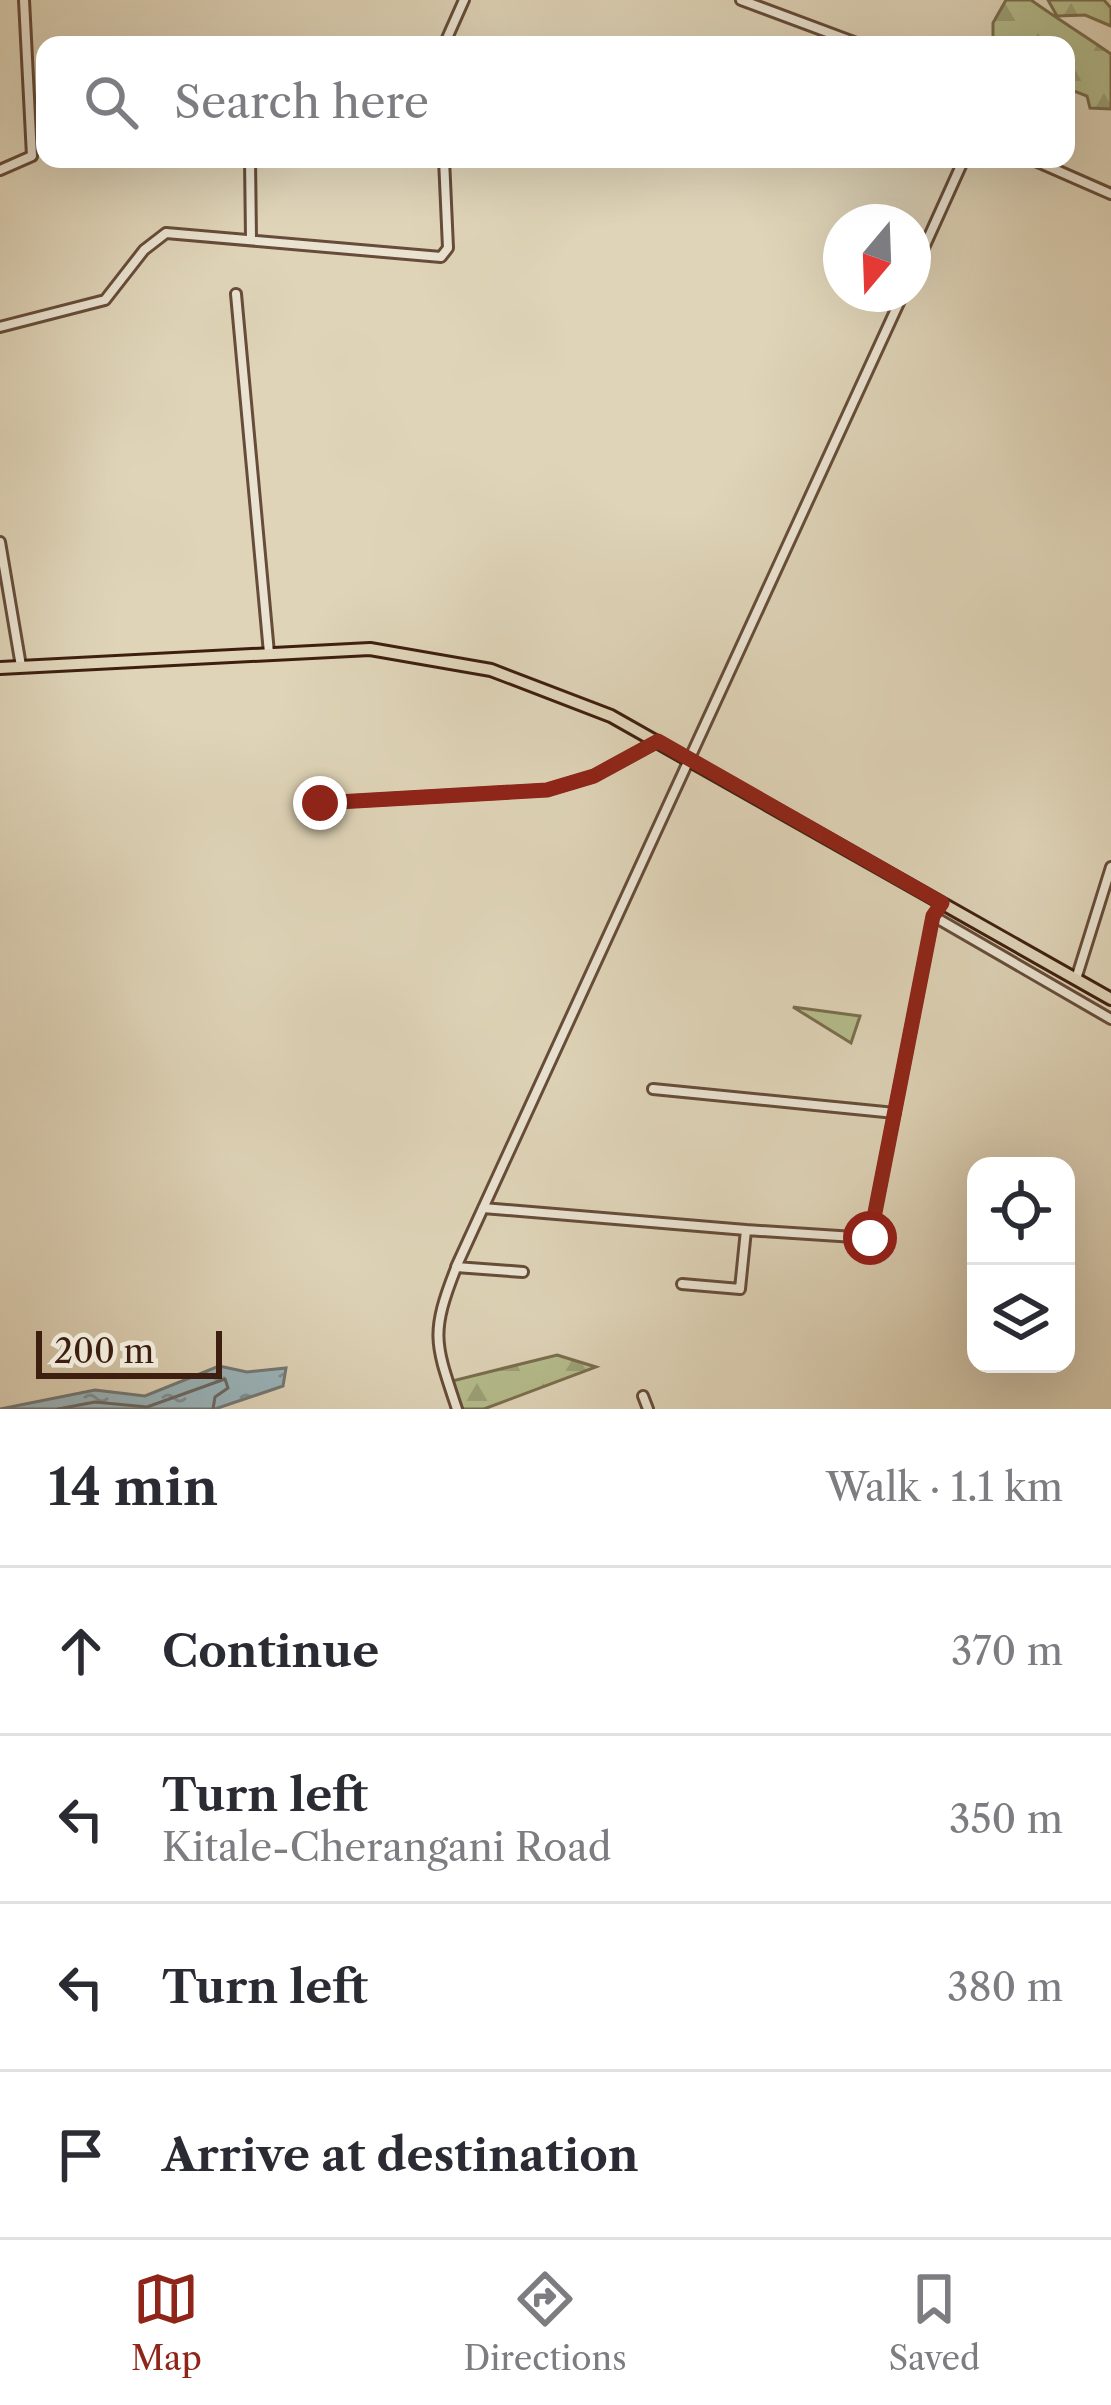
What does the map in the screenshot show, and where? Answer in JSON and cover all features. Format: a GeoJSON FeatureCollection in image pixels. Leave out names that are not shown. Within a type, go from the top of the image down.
{"type":"FeatureCollection","features":[{"type":"Feature","properties":{"kind":"main road"},"geometry":{"type":"LineString","coordinates":[[0,668],[370,649],[453,659],[569,697],[658,741],[1111,1000]]}},
{"type":"Feature","properties":{"kind":"street"},"geometry":{"type":"LineString","coordinates":[[0,170],[32,156],[24,0]]}},
{"type":"Feature","properties":{"kind":"street"},"geometry":{"type":"LineString","coordinates":[[448,36],[464,0]]}},
{"type":"Feature","properties":{"kind":"street"},"geometry":{"type":"LineString","coordinates":[[741,0],[837,36]]}},
{"type":"Feature","properties":{"kind":"street"},"geometry":{"type":"LineString","coordinates":[[782,16],[787,0]]}},
{"type":"Feature","properties":{"kind":"street"},"geometry":{"type":"LineString","coordinates":[[250,168],[251,239]]}},
{"type":"Feature","properties":{"kind":"street"},"geometry":{"type":"LineString","coordinates":[[0,327],[105,300],[144,250],[166,233],[441,257],[448,248],[444,168]]}},
{"type":"Feature","properties":{"kind":"street"},"geometry":{"type":"LineString","coordinates":[[931,232],[960,168]]}},
{"type":"Feature","properties":{"kind":"street"},"geometry":{"type":"LineString","coordinates":[[1051,168],[1111,194]]}},
{"type":"Feature","properties":{"kind":"street"},"geometry":{"type":"LineString","coordinates":[[236,293],[269,653]]}},
{"type":"Feature","properties":{"kind":"street"},"geometry":{"type":"LineString","coordinates":[[457,1409],[435,1345],[439,1311],[456,1267],[895,312]]}},
{"type":"Feature","properties":{"kind":"street"},"geometry":{"type":"LineString","coordinates":[[0,542],[21,666]]}},
{"type":"Feature","properties":{"kind":"street"},"geometry":{"type":"LineString","coordinates":[[320,803],[547,790],[594,776],[658,741]]}},
{"type":"Feature","properties":{"kind":"street"},"geometry":{"type":"LineString","coordinates":[[1076,979],[1111,867]]}},
{"type":"Feature","properties":{"kind":"street"},"geometry":{"type":"LineString","coordinates":[[483,1208],[870,1238],[933,916],[942,903]]}},
{"type":"Feature","properties":{"kind":"street"},"geometry":{"type":"LineString","coordinates":[[933,916],[1111,1019]]}},
{"type":"Feature","properties":{"kind":"street"},"geometry":{"type":"LineString","coordinates":[[1049,983],[1061,970]]}},
{"type":"Feature","properties":{"kind":"street"},"geometry":{"type":"LineString","coordinates":[[653,1089],[895,1113]]}},
{"type":"Feature","properties":{"kind":"street"},"geometry":{"type":"LineString","coordinates":[[682,1284],[740,1288],[746,1230]]}},
{"type":"Feature","properties":{"kind":"street"},"geometry":{"type":"LineString","coordinates":[[456,1267],[524,1272]]}},
{"type":"Feature","properties":{"kind":"street"},"geometry":{"type":"LineString","coordinates":[[643,1396],[648,1409]]}},
{"type":"Feature","properties":{"kind":"green space"},"geometry":{"type":"Polygon","coordinates":[[[1006,0],[1031,0],[1111,54],[1111,109],[1090,108],[1087,96],[1075,91],[1075,36],[993,36],[993,23],[1006,0]]]}},
{"type":"Feature","properties":{"kind":"green space"},"geometry":{"type":"Polygon","coordinates":[[[1048,0],[1104,0],[1111,8],[1111,26],[1085,15],[1057,16],[1048,0]]]}},
{"type":"Feature","properties":{"kind":"green space"},"geometry":{"type":"Polygon","coordinates":[[[793,1007],[860,1016],[851,1043],[793,1007]]]}},
{"type":"Feature","properties":{"kind":"green space"},"geometry":{"type":"Polygon","coordinates":[[[557,1355],[596,1367],[484,1409],[462,1409],[452,1381],[557,1355]]]}},
{"type":"Feature","properties":{"kind":"water"},"geometry":{"type":"Polygon","coordinates":[[[219,1366],[247,1372],[286,1368],[283,1386],[215,1409],[0,1409],[95,1390],[145,1396],[219,1366]]]}},
{"type":"Feature","properties":{"kind":"route"},"geometry":{"type":"LineString","coordinates":[[320,803],[547,790],[610,769],[658,741],[942,903],[933,916],[870,1238]]}}]}
